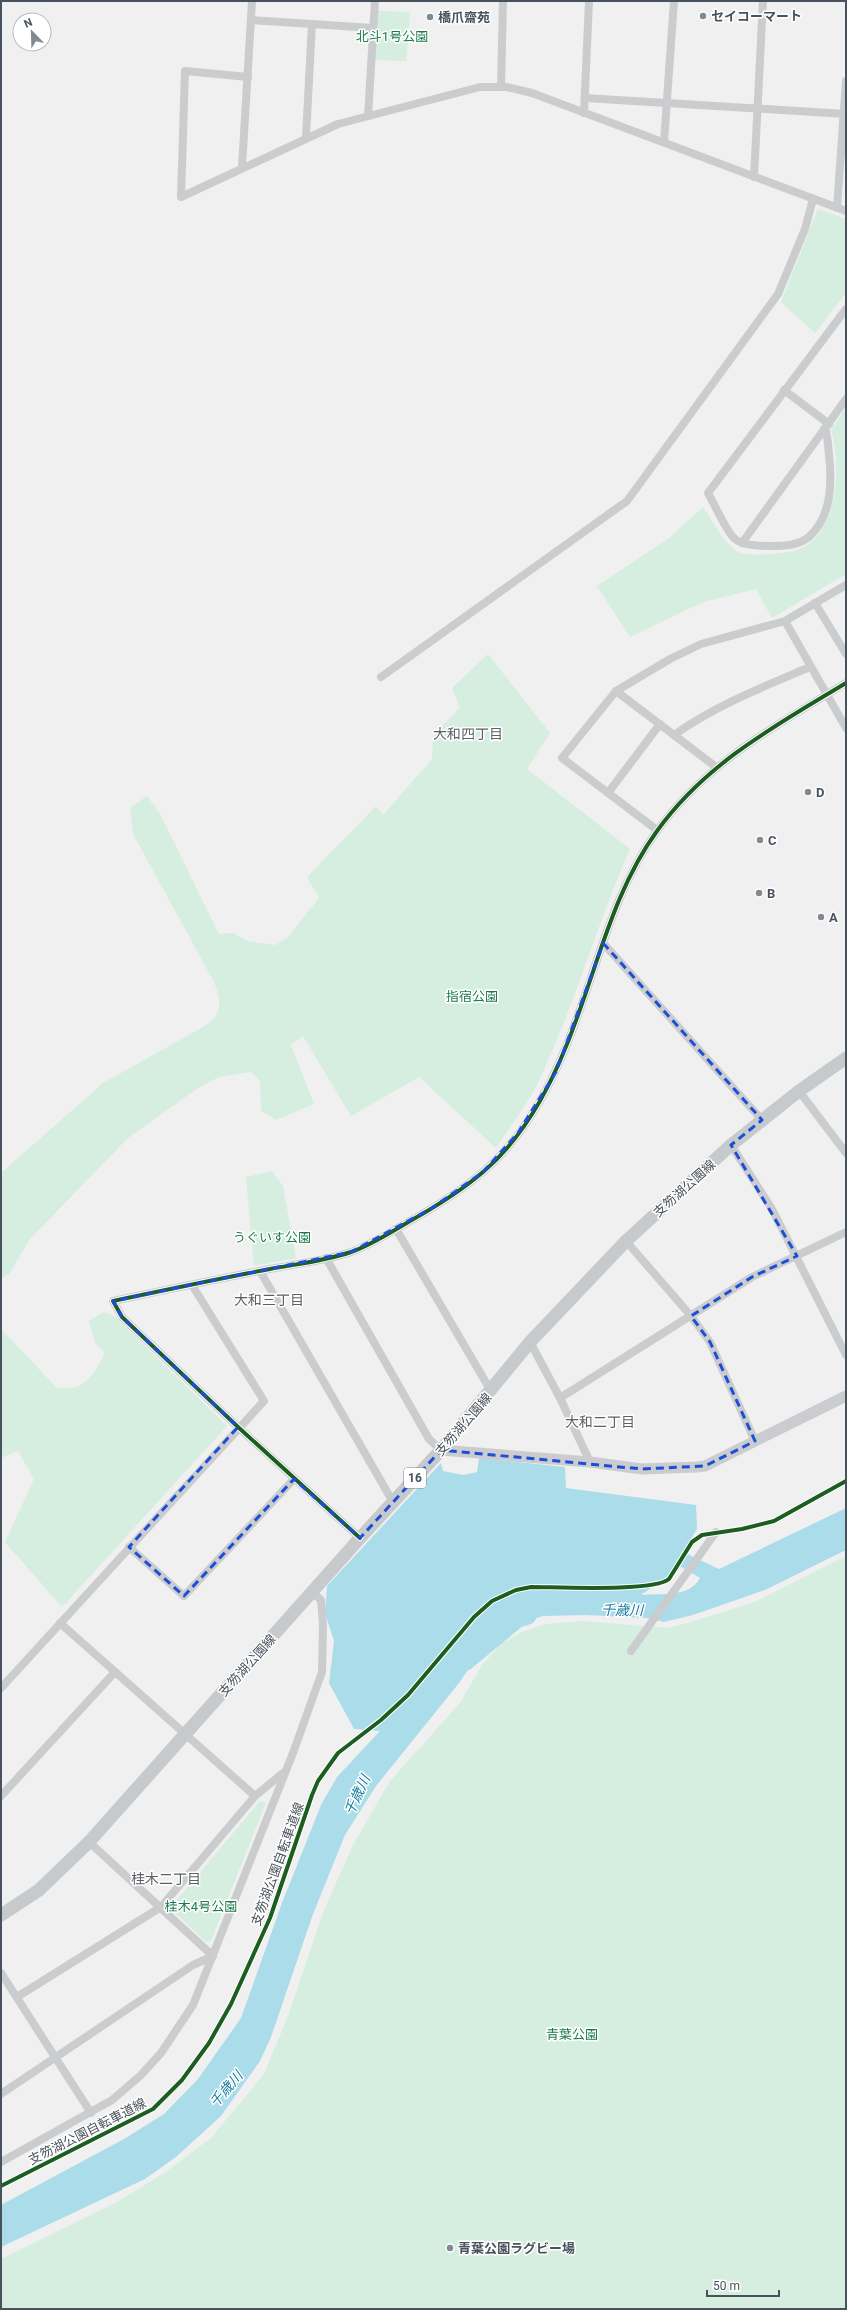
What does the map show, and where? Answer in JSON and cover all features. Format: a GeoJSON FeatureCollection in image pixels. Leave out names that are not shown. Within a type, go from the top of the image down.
{"type":"FeatureCollection","features":[{"type":"Feature","properties":{"kind":"main road","name":"支笏湖公園線"},"geometry":{"type":"LineString","coordinates":[[1,1915],[39,1890],[88,1842],[360,1538],[441,1450],[530,1342],[626,1241],[731,1145],[799,1091],[846,1058]]}},
{"type":"Feature","properties":{"kind":"street"},"geometry":{"type":"LineString","coordinates":[[242,167],[252,1]]}},
{"type":"Feature","properties":{"kind":"street"},"geometry":{"type":"LineString","coordinates":[[368,116],[375,1]]}},
{"type":"Feature","properties":{"kind":"street"},"geometry":{"type":"LineString","coordinates":[[501,87],[504,1]]}},
{"type":"Feature","properties":{"kind":"street"},"geometry":{"type":"LineString","coordinates":[[584,113],[589,1]]}},
{"type":"Feature","properties":{"kind":"street"},"geometry":{"type":"LineString","coordinates":[[664,142],[674,1]]}},
{"type":"Feature","properties":{"kind":"street"},"geometry":{"type":"LineString","coordinates":[[754,177],[763,1]]}},
{"type":"Feature","properties":{"kind":"street"},"geometry":{"type":"LineString","coordinates":[[251,20],[373,28]]}},
{"type":"Feature","properties":{"kind":"street"},"geometry":{"type":"LineString","coordinates":[[306,137],[312,24]]}},
{"type":"Feature","properties":{"kind":"street"},"geometry":{"type":"LineString","coordinates":[[248,77],[185,71],[181,197],[306,137],[338,124],[443,95],[480,87],[501,87],[532,93],[846,211]]}},
{"type":"Feature","properties":{"kind":"street"},"geometry":{"type":"LineString","coordinates":[[837,208],[845,114],[846,81]]}},
{"type":"Feature","properties":{"kind":"street"},"geometry":{"type":"LineString","coordinates":[[585,98],[845,114]]}},
{"type":"Feature","properties":{"kind":"street"},"geometry":{"type":"LineString","coordinates":[[381,677],[627,501],[778,294],[805,229],[813,199]]}},
{"type":"Feature","properties":{"kind":"street"},"geometry":{"type":"LineString","coordinates":[[784,390],[827,426],[831,474],[830,493],[824,512],[810,536],[798,543],[784,546],[766,546],[742,543],[734,538],[708,493],[784,390],[845,311]]}},
{"type":"Feature","properties":{"kind":"street"},"geometry":{"type":"LineString","coordinates":[[742,543],[846,399]]}},
{"type":"Feature","properties":{"kind":"street"},"geometry":{"type":"LineString","coordinates":[[657,830],[562,758],[616,691],[670,659],[701,644],[785,622],[846,585]]}},
{"type":"Feature","properties":{"kind":"street"},"geometry":{"type":"LineString","coordinates":[[815,604],[846,654]]}},
{"type":"Feature","properties":{"kind":"street"},"geometry":{"type":"LineString","coordinates":[[785,622],[846,728]]}},
{"type":"Feature","properties":{"kind":"street"},"geometry":{"type":"LineString","coordinates":[[674,735],[698,718],[738,697],[810,667]]}},
{"type":"Feature","properties":{"kind":"street"},"geometry":{"type":"LineString","coordinates":[[360,1538],[238,1427],[122,1317],[113,1302],[351,1252],[396,1229],[432,1208],[484,1172],[518,1134],[532,1115],[556,1072],[632,868],[657,830],[676,806],[716,767],[732,754],[846,683]]}},
{"type":"Feature","properties":{"kind":"street"},"geometry":{"type":"LineString","coordinates":[[616,691],[716,767]]}},
{"type":"Feature","properties":{"kind":"street"},"geometry":{"type":"LineString","coordinates":[[608,793],[660,724]]}},
{"type":"Feature","properties":{"kind":"street"},"geometry":{"type":"LineString","coordinates":[[603,943],[762,1120]]}},
{"type":"Feature","properties":{"kind":"street"},"geometry":{"type":"LineString","coordinates":[[799,1091],[846,1152]]}},
{"type":"Feature","properties":{"kind":"street"},"geometry":{"type":"LineString","coordinates":[[731,1145],[772,1209],[846,1355]]}},
{"type":"Feature","properties":{"kind":"street"},"geometry":{"type":"LineString","coordinates":[[396,1229],[491,1391]]}},
{"type":"Feature","properties":{"kind":"street"},"geometry":{"type":"LineString","coordinates":[[560,1398],[762,1271],[846,1232]]}},
{"type":"Feature","properties":{"kind":"street"},"geometry":{"type":"LineString","coordinates":[[626,1241],[691,1316],[710,1342],[755,1441]]}},
{"type":"Feature","properties":{"kind":"street"},"geometry":{"type":"LineString","coordinates":[[326,1258],[429,1439],[441,1450],[590,1462],[642,1469],[705,1466],[846,1396]]}},
{"type":"Feature","properties":{"kind":"street"},"geometry":{"type":"LineString","coordinates":[[260,1271],[393,1502]]}},
{"type":"Feature","properties":{"kind":"street"},"geometry":{"type":"LineString","coordinates":[[1,1688],[238,1427],[264,1401],[192,1285]]}},
{"type":"Feature","properties":{"kind":"street"},"geometry":{"type":"LineString","coordinates":[[530,1342],[560,1398],[590,1462]]}},
{"type":"Feature","properties":{"kind":"street"},"geometry":{"type":"LineString","coordinates":[[129,1547],[184,1596],[294,1479]]}},
{"type":"Feature","properties":{"kind":"street"},"geometry":{"type":"LineString","coordinates":[[631,1651],[714,1536]]}},
{"type":"Feature","properties":{"kind":"street"},"geometry":{"type":"LineString","coordinates":[[1,2162],[112,2100],[140,2076],[161,2053],[193,2005],[322,1672],[323,1624],[321,1600],[312,1592]]}},
{"type":"Feature","properties":{"kind":"street"},"geometry":{"type":"LineString","coordinates":[[60,1623],[255,1796]]}},
{"type":"Feature","properties":{"kind":"street"},"geometry":{"type":"LineString","coordinates":[[1,1796],[115,1672]]}},
{"type":"Feature","properties":{"kind":"street"},"geometry":{"type":"LineString","coordinates":[[17,1997],[161,1907],[255,1796],[284,1773]]}},
{"type":"Feature","properties":{"kind":"street"},"geometry":{"type":"LineString","coordinates":[[88,1842],[213,1956]]}},
{"type":"Feature","properties":{"kind":"street"},"geometry":{"type":"LineString","coordinates":[[1,2094],[193,1965],[213,1956]]}},
{"type":"Feature","properties":{"kind":"street"},"geometry":{"type":"LineString","coordinates":[[1,1973],[91,2112]]}},
{"type":"Feature","properties":{"kind":"highlighted area"},"geometry":{"type":"Polygon","coordinates":[[[603,943],[762,1120],[731,1145],[797,1256],[752,1277],[691,1316],[710,1342],[755,1441],[705,1466],[642,1469],[441,1450],[360,1538],[294,1479],[184,1596],[129,1547],[238,1427],[122,1317],[113,1301],[351,1252],[432,1208],[483,1172],[518,1133],[556,1072],[603,943]]]}},
{"type":"Feature","properties":{"kind":"green space","name":"北斗1号公園"},"geometry":{"type":"Polygon","coordinates":[[[378,11],[410,12],[406,61],[375,60],[378,11]]]}},
{"type":"Feature","properties":{"kind":"green space"},"geometry":{"type":"Polygon","coordinates":[[[818,209],[846,219],[846,293],[815,333],[781,302],[818,209]]]}},
{"type":"Feature","properties":{"kind":"green space"},"geometry":{"type":"Polygon","coordinates":[[[846,408],[846,574],[772,618],[756,589],[703,602],[630,637],[597,586],[669,538],[703,507],[719,533],[729,545],[735,550],[744,554],[785,553],[800,549],[816,538],[831,510],[834,493],[836,459],[831,429],[846,408]]]}},
{"type":"Feature","properties":{"kind":"green space","name":"指宿公園"},"geometry":{"type":"Polygon","coordinates":[[[488,654],[550,733],[527,769],[630,849],[607,905],[554,1048],[537,1085],[526,1104],[496,1148],[419,1077],[351,1116],[303,1036],[291,1045],[314,1104],[276,1120],[261,1111],[260,1081],[251,1072],[219,1077],[198,1088],[128,1138],[30,1239],[9,1274],[1,1279],[1,1173],[103,1083],[203,1027],[210,1022],[219,1008],[218,996],[214,982],[133,834],[130,808],[147,796],[159,812],[219,934],[233,933],[247,941],[275,945],[288,937],[319,898],[307,877],[376,806],[383,815],[432,759],[433,736],[460,707],[452,688],[488,654]]]}},
{"type":"Feature","properties":{"kind":"green space","name":"うぐいす公園"},"geometry":{"type":"Polygon","coordinates":[[[272,1171],[283,1186],[296,1258],[254,1266],[246,1177],[272,1171]]]}},
{"type":"Feature","properties":{"kind":"green space"},"geometry":{"type":"Polygon","coordinates":[[[104,1312],[114,1316],[227,1426],[62,1607],[5,1542],[34,1479],[18,1451],[1,1458],[1,1329],[57,1388],[77,1387],[90,1377],[101,1362],[104,1352],[95,1342],[89,1321],[104,1312]]]}},
{"type":"Feature","properties":{"kind":"green space","name":"青葉公園"},"geometry":{"type":"Polygon","coordinates":[[[846,1556],[846,2309],[1,2309],[1,2259],[117,2202],[167,2171],[211,2138],[264,2074],[288,2016],[324,1910],[353,1845],[390,1781],[460,1703],[482,1665],[501,1644],[522,1632],[545,1624],[582,1621],[668,1628],[755,1602],[846,1556]]]}},
{"type":"Feature","properties":{"kind":"green space","name":"桂木4号公園"},"geometry":{"type":"Polygon","coordinates":[[[260,1801],[266,1803],[211,1941],[206,1942],[170,1908],[260,1801]]]}},
{"type":"Feature","properties":{"kind":"water"},"geometry":{"type":"Polygon","coordinates":[[[479,1458],[565,1467],[566,1488],[696,1505],[697,1529],[683,1552],[719,1569],[846,1508],[846,1550],[765,1590],[693,1615],[664,1622],[647,1618],[586,1615],[543,1616],[495,1631],[459,1683],[376,1786],[345,1835],[313,1914],[271,2037],[260,2061],[221,2116],[176,2157],[145,2179],[1,2247],[1,2205],[124,2139],[164,2114],[198,2079],[241,2018],[282,1903],[321,1805],[337,1777],[380,1731],[354,1729],[329,1683],[334,1641],[325,1613],[327,1586],[441,1463],[443,1471],[464,1475],[477,1472],[479,1458]],[[676,1564],[668,1576],[641,1595],[682,1592],[689,1589],[700,1578],[676,1564]]]}},
{"type":"Feature","properties":{"kind":"waterway","name":"千歳川"},"geometry":{"type":"LineString","coordinates":[[466,1662],[518,1619],[528,1616]]}},
{"type":"Feature","properties":{"kind":"cycle path"},"geometry":{"type":"LineString","coordinates":[[360,1538],[238,1427],[122,1317],[113,1301],[321,1260],[351,1252],[373,1242],[429,1210],[475,1179],[500,1156],[515,1139],[541,1100],[552,1079],[570,1036],[620,897],[643,852],[657,831],[676,807],[697,785],[720,766],[768,731],[846,683]]}},
{"type":"Feature","properties":{"kind":"cycle path","name":"支笏湖公園自転車道線"},"geometry":{"type":"LineString","coordinates":[[1,2186],[153,2109],[182,2080],[209,2043],[231,2004],[270,1918],[318,1781],[338,1753],[381,1720],[408,1695],[474,1617],[492,1601],[516,1590],[531,1587],[604,1588],[645,1586],[660,1583],[669,1579],[692,1542],[702,1535],[742,1529],[774,1521],[846,1481]]}},
{"type":"Feature","properties":{"kind":"place","name":"セイコーマート"},"geometry":{"type":"Point","coordinates":[703,16]}},
{"type":"Feature","properties":{"kind":"place","name":"橋爪齋苑"},"geometry":{"type":"Point","coordinates":[430,17]}},
{"type":"Feature","properties":{"kind":"place","name":"D"},"geometry":{"type":"Point","coordinates":[808,792]}},
{"type":"Feature","properties":{"kind":"place","name":"C"},"geometry":{"type":"Point","coordinates":[760,840]}},
{"type":"Feature","properties":{"kind":"place","name":"B"},"geometry":{"type":"Point","coordinates":[759,893]}},
{"type":"Feature","properties":{"kind":"place","name":"A"},"geometry":{"type":"Point","coordinates":[821,917]}},
{"type":"Feature","properties":{"kind":"place","name":"青葉公園ラグビー場"},"geometry":{"type":"Point","coordinates":[450,2248]}},
{"type":"Feature","properties":{"kind":"district","name":"大和四丁目"},"geometry":{"type":"Point","coordinates":[468,734]}},
{"type":"Feature","properties":{"kind":"district","name":"大和三丁目"},"geometry":{"type":"Point","coordinates":[269,1300]}},
{"type":"Feature","properties":{"kind":"district","name":"大和二丁目"},"geometry":{"type":"Point","coordinates":[600,1422]}},
{"type":"Feature","properties":{"kind":"district","name":"桂木二丁目"},"geometry":{"type":"Point","coordinates":[166,1879]}}]}
